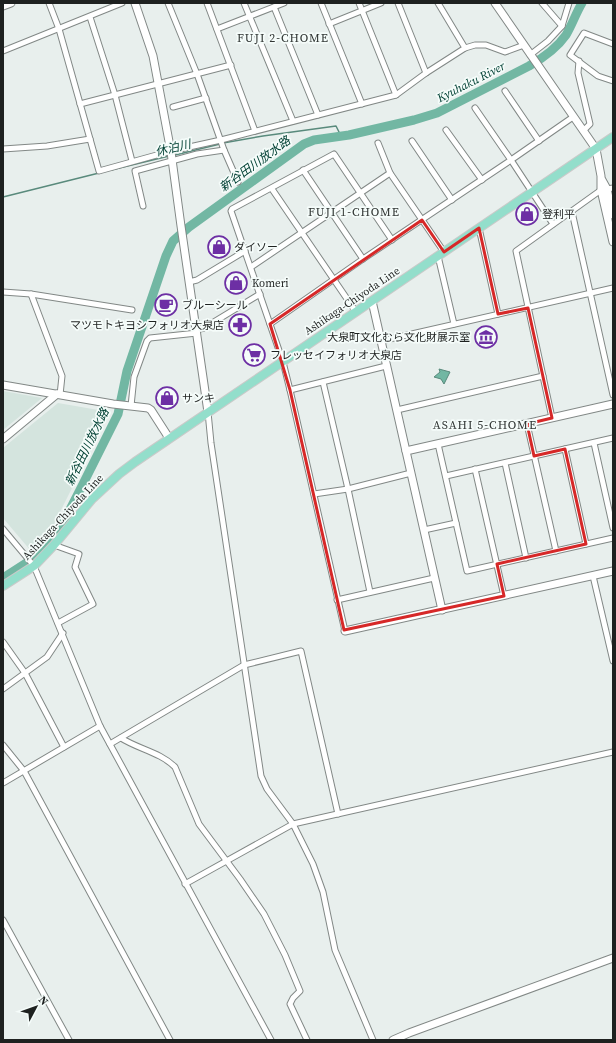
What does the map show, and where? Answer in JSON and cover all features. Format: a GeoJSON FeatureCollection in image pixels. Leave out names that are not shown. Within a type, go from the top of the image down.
{"type":"FeatureCollection","features":[{"type":"Feature","properties":{"kind":"main road","name":"Ashikaga-Chiyoda Line"},"geometry":{"type":"LineString","coordinates":[[3,586],[34,566],[54,545],[92,499],[119,474],[169,438],[613,137]]}},
{"type":"Feature","properties":{"kind":"street"},"geometry":{"type":"LineString","coordinates":[[3,6],[11,3]]}},
{"type":"Feature","properties":{"kind":"street"},"geometry":{"type":"LineString","coordinates":[[49,3],[59,29],[99,171],[132,162],[224,150]]}},
{"type":"Feature","properties":{"kind":"street"},"geometry":{"type":"LineString","coordinates":[[3,51],[122,3]]}},
{"type":"Feature","properties":{"kind":"street"},"geometry":{"type":"LineString","coordinates":[[135,3],[153,56],[172,156],[197,331],[211,443],[261,776],[267,789],[294,824],[313,864],[323,892],[335,950],[372,1040]]}},
{"type":"Feature","properties":{"kind":"street"},"geometry":{"type":"LineString","coordinates":[[168,3],[197,74],[224,150],[238,182]]}},
{"type":"Feature","properties":{"kind":"street"},"geometry":{"type":"LineString","coordinates":[[207,3],[255,131]]}},
{"type":"Feature","properties":{"kind":"street"},"geometry":{"type":"LineString","coordinates":[[244,3],[293,121]]}},
{"type":"Feature","properties":{"kind":"street"},"geometry":{"type":"LineString","coordinates":[[217,29],[283,3]]}},
{"type":"Feature","properties":{"kind":"street"},"geometry":{"type":"LineString","coordinates":[[320,3],[362,104]]}},
{"type":"Feature","properties":{"kind":"street"},"geometry":{"type":"LineString","coordinates":[[359,3],[396,95]]}},
{"type":"Feature","properties":{"kind":"street"},"geometry":{"type":"LineString","coordinates":[[329,24],[381,3]]}},
{"type":"Feature","properties":{"kind":"street"},"geometry":{"type":"LineString","coordinates":[[398,3],[426,73]]}},
{"type":"Feature","properties":{"kind":"street"},"geometry":{"type":"LineString","coordinates":[[438,3],[465,48]]}},
{"type":"Feature","properties":{"kind":"street"},"geometry":{"type":"LineString","coordinates":[[495,3],[596,149],[600,176],[607,189],[613,215]]}},
{"type":"Feature","properties":{"kind":"street"},"geometry":{"type":"LineString","coordinates":[[542,3],[562,26]]}},
{"type":"Feature","properties":{"kind":"street"},"geometry":{"type":"LineString","coordinates":[[531,56],[562,26],[570,3]]}},
{"type":"Feature","properties":{"kind":"street"},"geometry":{"type":"LineString","coordinates":[[274,7],[318,115]]}},
{"type":"Feature","properties":{"kind":"street"},"geometry":{"type":"LineString","coordinates":[[90,17],[116,95],[132,162]]}},
{"type":"Feature","properties":{"kind":"street"},"geometry":{"type":"LineString","coordinates":[[613,44],[584,33],[570,56],[598,76],[613,81]]}},
{"type":"Feature","properties":{"kind":"street"},"geometry":{"type":"LineString","coordinates":[[143,206],[135,171],[172,156],[221,140],[396,95],[426,73],[465,48],[475,45],[486,45],[505,52],[524,45]]}},
{"type":"Feature","properties":{"kind":"street"},"geometry":{"type":"LineString","coordinates":[[579,62],[578,73],[590,124],[583,131]]}},
{"type":"Feature","properties":{"kind":"street"},"geometry":{"type":"LineString","coordinates":[[80,104],[231,65]]}},
{"type":"Feature","properties":{"kind":"street"},"geometry":{"type":"LineString","coordinates":[[505,91],[539,141]]}},
{"type":"Feature","properties":{"kind":"street"},"geometry":{"type":"LineString","coordinates":[[173,107],[206,98]]}},
{"type":"Feature","properties":{"kind":"street"},"geometry":{"type":"LineString","coordinates":[[475,108],[553,224]]}},
{"type":"Feature","properties":{"kind":"street"},"geometry":{"type":"LineString","coordinates":[[270,324],[363,259],[482,180],[573,117]]}},
{"type":"Feature","properties":{"kind":"street"},"geometry":{"type":"LineString","coordinates":[[446,130],[482,180]]}},
{"type":"Feature","properties":{"kind":"street"},"geometry":{"type":"LineString","coordinates":[[3,149],[47,146],[90,138]]}},
{"type":"Feature","properties":{"kind":"street"},"geometry":{"type":"LineString","coordinates":[[412,141],[452,200]]}},
{"type":"Feature","properties":{"kind":"street"},"geometry":{"type":"LineString","coordinates":[[378,143],[390,173],[422,220],[441,254],[454,324]]}},
{"type":"Feature","properties":{"kind":"street"},"geometry":{"type":"LineString","coordinates":[[392,240],[334,154],[232,209],[231,211],[283,362],[345,631],[613,571]]}},
{"type":"Feature","properties":{"kind":"street"},"geometry":{"type":"LineString","coordinates":[[303,170],[363,259]]}},
{"type":"Feature","properties":{"kind":"street"},"geometry":{"type":"LineString","coordinates":[[251,267],[390,173]]}},
{"type":"Feature","properties":{"kind":"street"},"geometry":{"type":"LineString","coordinates":[[272,189],[356,312]]}},
{"type":"Feature","properties":{"kind":"street"},"geometry":{"type":"LineString","coordinates":[[552,418],[516,251],[553,224],[607,189]]}},
{"type":"Feature","properties":{"kind":"street"},"geometry":{"type":"LineString","coordinates":[[607,189],[613,242]]}},
{"type":"Feature","properties":{"kind":"street"},"geometry":{"type":"LineString","coordinates":[[572,212],[613,395]]}},
{"type":"Feature","properties":{"kind":"street"},"geometry":{"type":"LineString","coordinates":[[479,228],[498,314]]}},
{"type":"Feature","properties":{"kind":"street"},"geometry":{"type":"LineString","coordinates":[[189,282],[197,280],[245,251]]}},
{"type":"Feature","properties":{"kind":"street"},"geometry":{"type":"LineString","coordinates":[[381,341],[613,288]]}},
{"type":"Feature","properties":{"kind":"street"},"geometry":{"type":"LineString","coordinates":[[3,292],[31,294],[132,310]]}},
{"type":"Feature","properties":{"kind":"street"},"geometry":{"type":"LineString","coordinates":[[3,439],[58,395],[62,376],[31,294]]}},
{"type":"Feature","properties":{"kind":"street"},"geometry":{"type":"LineString","coordinates":[[127,406],[134,377],[147,341],[150,338],[197,331],[260,294]]}},
{"type":"Feature","properties":{"kind":"street"},"geometry":{"type":"LineString","coordinates":[[372,301],[442,610]]}},
{"type":"Feature","properties":{"kind":"street"},"geometry":{"type":"LineString","coordinates":[[290,390],[386,366]]}},
{"type":"Feature","properties":{"kind":"street"},"geometry":{"type":"LineString","coordinates":[[397,410],[543,376]]}},
{"type":"Feature","properties":{"kind":"street"},"geometry":{"type":"LineString","coordinates":[[323,382],[348,488],[370,592]]}},
{"type":"Feature","properties":{"kind":"street"},"geometry":{"type":"LineString","coordinates":[[3,385],[113,404],[148,408],[151,410],[169,438]]}},
{"type":"Feature","properties":{"kind":"street"},"geometry":{"type":"LineString","coordinates":[[406,451],[613,404]]}},
{"type":"Feature","properties":{"kind":"street"},"geometry":{"type":"LineString","coordinates":[[527,424],[556,551]]}},
{"type":"Feature","properties":{"kind":"street"},"geometry":{"type":"LineString","coordinates":[[446,476],[613,438]]}},
{"type":"Feature","properties":{"kind":"street"},"geometry":{"type":"LineString","coordinates":[[594,443],[613,528]]}},
{"type":"Feature","properties":{"kind":"street"},"geometry":{"type":"LineString","coordinates":[[438,444],[467,571],[613,538]]}},
{"type":"Feature","properties":{"kind":"street"},"geometry":{"type":"LineString","coordinates":[[564,449],[586,544]]}},
{"type":"Feature","properties":{"kind":"street"},"geometry":{"type":"LineString","coordinates":[[504,463],[526,558]]}},
{"type":"Feature","properties":{"kind":"street"},"geometry":{"type":"LineString","coordinates":[[475,469],[504,596]]}},
{"type":"Feature","properties":{"kind":"street"},"geometry":{"type":"LineString","coordinates":[[314,494],[348,488],[411,473]]}},
{"type":"Feature","properties":{"kind":"street"},"geometry":{"type":"LineString","coordinates":[[424,530],[456,523]]}},
{"type":"Feature","properties":{"kind":"street"},"geometry":{"type":"LineString","coordinates":[[4,532],[34,566],[63,633],[100,726],[185,884],[272,1040]]}},
{"type":"Feature","properties":{"kind":"street"},"geometry":{"type":"LineString","coordinates":[[54,545],[79,554],[75,567],[93,604],[58,622]]}},
{"type":"Feature","properties":{"kind":"street"},"geometry":{"type":"LineString","coordinates":[[593,576],[613,661]]}},
{"type":"Feature","properties":{"kind":"street"},"geometry":{"type":"LineString","coordinates":[[337,600],[434,578]]}},
{"type":"Feature","properties":{"kind":"street"},"geometry":{"type":"LineString","coordinates":[[3,689],[47,657],[63,633]]}},
{"type":"Feature","properties":{"kind":"street"},"geometry":{"type":"LineString","coordinates":[[3,642],[25,673],[64,747]]}},
{"type":"Feature","properties":{"kind":"street"},"geometry":{"type":"LineString","coordinates":[[110,744],[244,665],[301,651],[338,814]]}},
{"type":"Feature","properties":{"kind":"street"},"geometry":{"type":"LineString","coordinates":[[3,783],[100,726]]}},
{"type":"Feature","properties":{"kind":"street"},"geometry":{"type":"LineString","coordinates":[[121,738],[130,744],[161,756],[175,767],[200,824],[240,878],[264,914],[285,955],[300,992],[293,998],[290,1004],[307,1040]]}},
{"type":"Feature","properties":{"kind":"street"},"geometry":{"type":"LineString","coordinates":[[3,745],[24,771],[170,1040]]}},
{"type":"Feature","properties":{"kind":"street"},"geometry":{"type":"LineString","coordinates":[[185,884],[294,824],[613,752]]}},
{"type":"Feature","properties":{"kind":"street"},"geometry":{"type":"LineString","coordinates":[[3,920],[69,1040]]}},
{"type":"Feature","properties":{"kind":"street"},"geometry":{"type":"LineString","coordinates":[[393,1040],[613,958]]}},
{"type":"Feature","properties":{"kind":"highlighted area"},"geometry":{"type":"Polygon","coordinates":[[[422,220],[444,252],[479,228],[498,314],[528,308],[552,418],[527,424],[534,456],[565,449],[586,544],[497,564],[504,596],[344,630],[290,390],[270,324],[422,220]]]}},
{"type":"Feature","properties":{"kind":"shaded area"},"geometry":{"type":"Polygon","coordinates":[[[439,369],[450,372],[444,384],[441,379],[434,377],[440,372],[439,369]]]}},
{"type":"Feature","properties":{"kind":"shaded area"},"geometry":{"type":"Polygon","coordinates":[[[3,391],[42,398],[3,430],[3,391]]]}},
{"type":"Feature","properties":{"kind":"shaded area"},"geometry":{"type":"Polygon","coordinates":[[[58,403],[110,412],[51,530],[31,551],[3,518],[3,448],[58,403]]]}},
{"type":"Feature","properties":{"kind":"waterway","name":"新谷田川放水路"},"geometry":{"type":"LineString","coordinates":[[3,578],[34,558],[58,533],[82,486],[118,414],[127,371],[166,256],[173,241],[189,227],[304,144],[314,140],[349,135],[414,120],[437,113],[529,66],[539,60],[562,40],[582,3]]}},
{"type":"Feature","properties":{"kind":"waterway","name":"休泊川"},"geometry":{"type":"LineString","coordinates":[[223,143],[336,126],[341,136]]}},
{"type":"Feature","properties":{"kind":"waterway","name":"休泊川"},"geometry":{"type":"LineString","coordinates":[[175,155],[220,144]]}},
{"type":"Feature","properties":{"kind":"waterway","name":"休泊川"},"geometry":{"type":"LineString","coordinates":[[111,170],[169,156]]}},
{"type":"Feature","properties":{"kind":"waterway","name":"休泊川"},"geometry":{"type":"LineString","coordinates":[[3,197],[99,173]]}},
{"type":"Feature","properties":{"kind":"place","name":"登利平"},"geometry":{"type":"Point","coordinates":[527,214]}},
{"type":"Feature","properties":{"kind":"place","name":"ダイソー"},"geometry":{"type":"Point","coordinates":[219,247]}},
{"type":"Feature","properties":{"kind":"place","name":"Komeri"},"geometry":{"type":"Point","coordinates":[236,283]}},
{"type":"Feature","properties":{"kind":"place","name":"ブルーシール"},"geometry":{"type":"Point","coordinates":[166,305]}},
{"type":"Feature","properties":{"kind":"place","name":"マツモトキヨシフォリオ大泉店"},"geometry":{"type":"Point","coordinates":[240,325]}},
{"type":"Feature","properties":{"kind":"place","name":"大泉町文化むら文化財展示室"},"geometry":{"type":"Point","coordinates":[486,337]}},
{"type":"Feature","properties":{"kind":"place","name":"フレッセイフォリオ大泉店"},"geometry":{"type":"Point","coordinates":[254,355]}},
{"type":"Feature","properties":{"kind":"place","name":"サンキ"},"geometry":{"type":"Point","coordinates":[167,398]}},
{"type":"Feature","properties":{"kind":"district","name":"FUJI 2-CHOME"},"geometry":{"type":"Point","coordinates":[283,38]}},
{"type":"Feature","properties":{"kind":"district","name":"FUJI 1-CHOME"},"geometry":{"type":"Point","coordinates":[354,212]}},
{"type":"Feature","properties":{"kind":"district","name":"ASAHI 5-CHOME"},"geometry":{"type":"Point","coordinates":[485,425]}},
{"type":"Feature","properties":{"kind":"water label","name":"Kyuhaku River"},"geometry":{"type":"Point","coordinates":[471,82]}}]}
